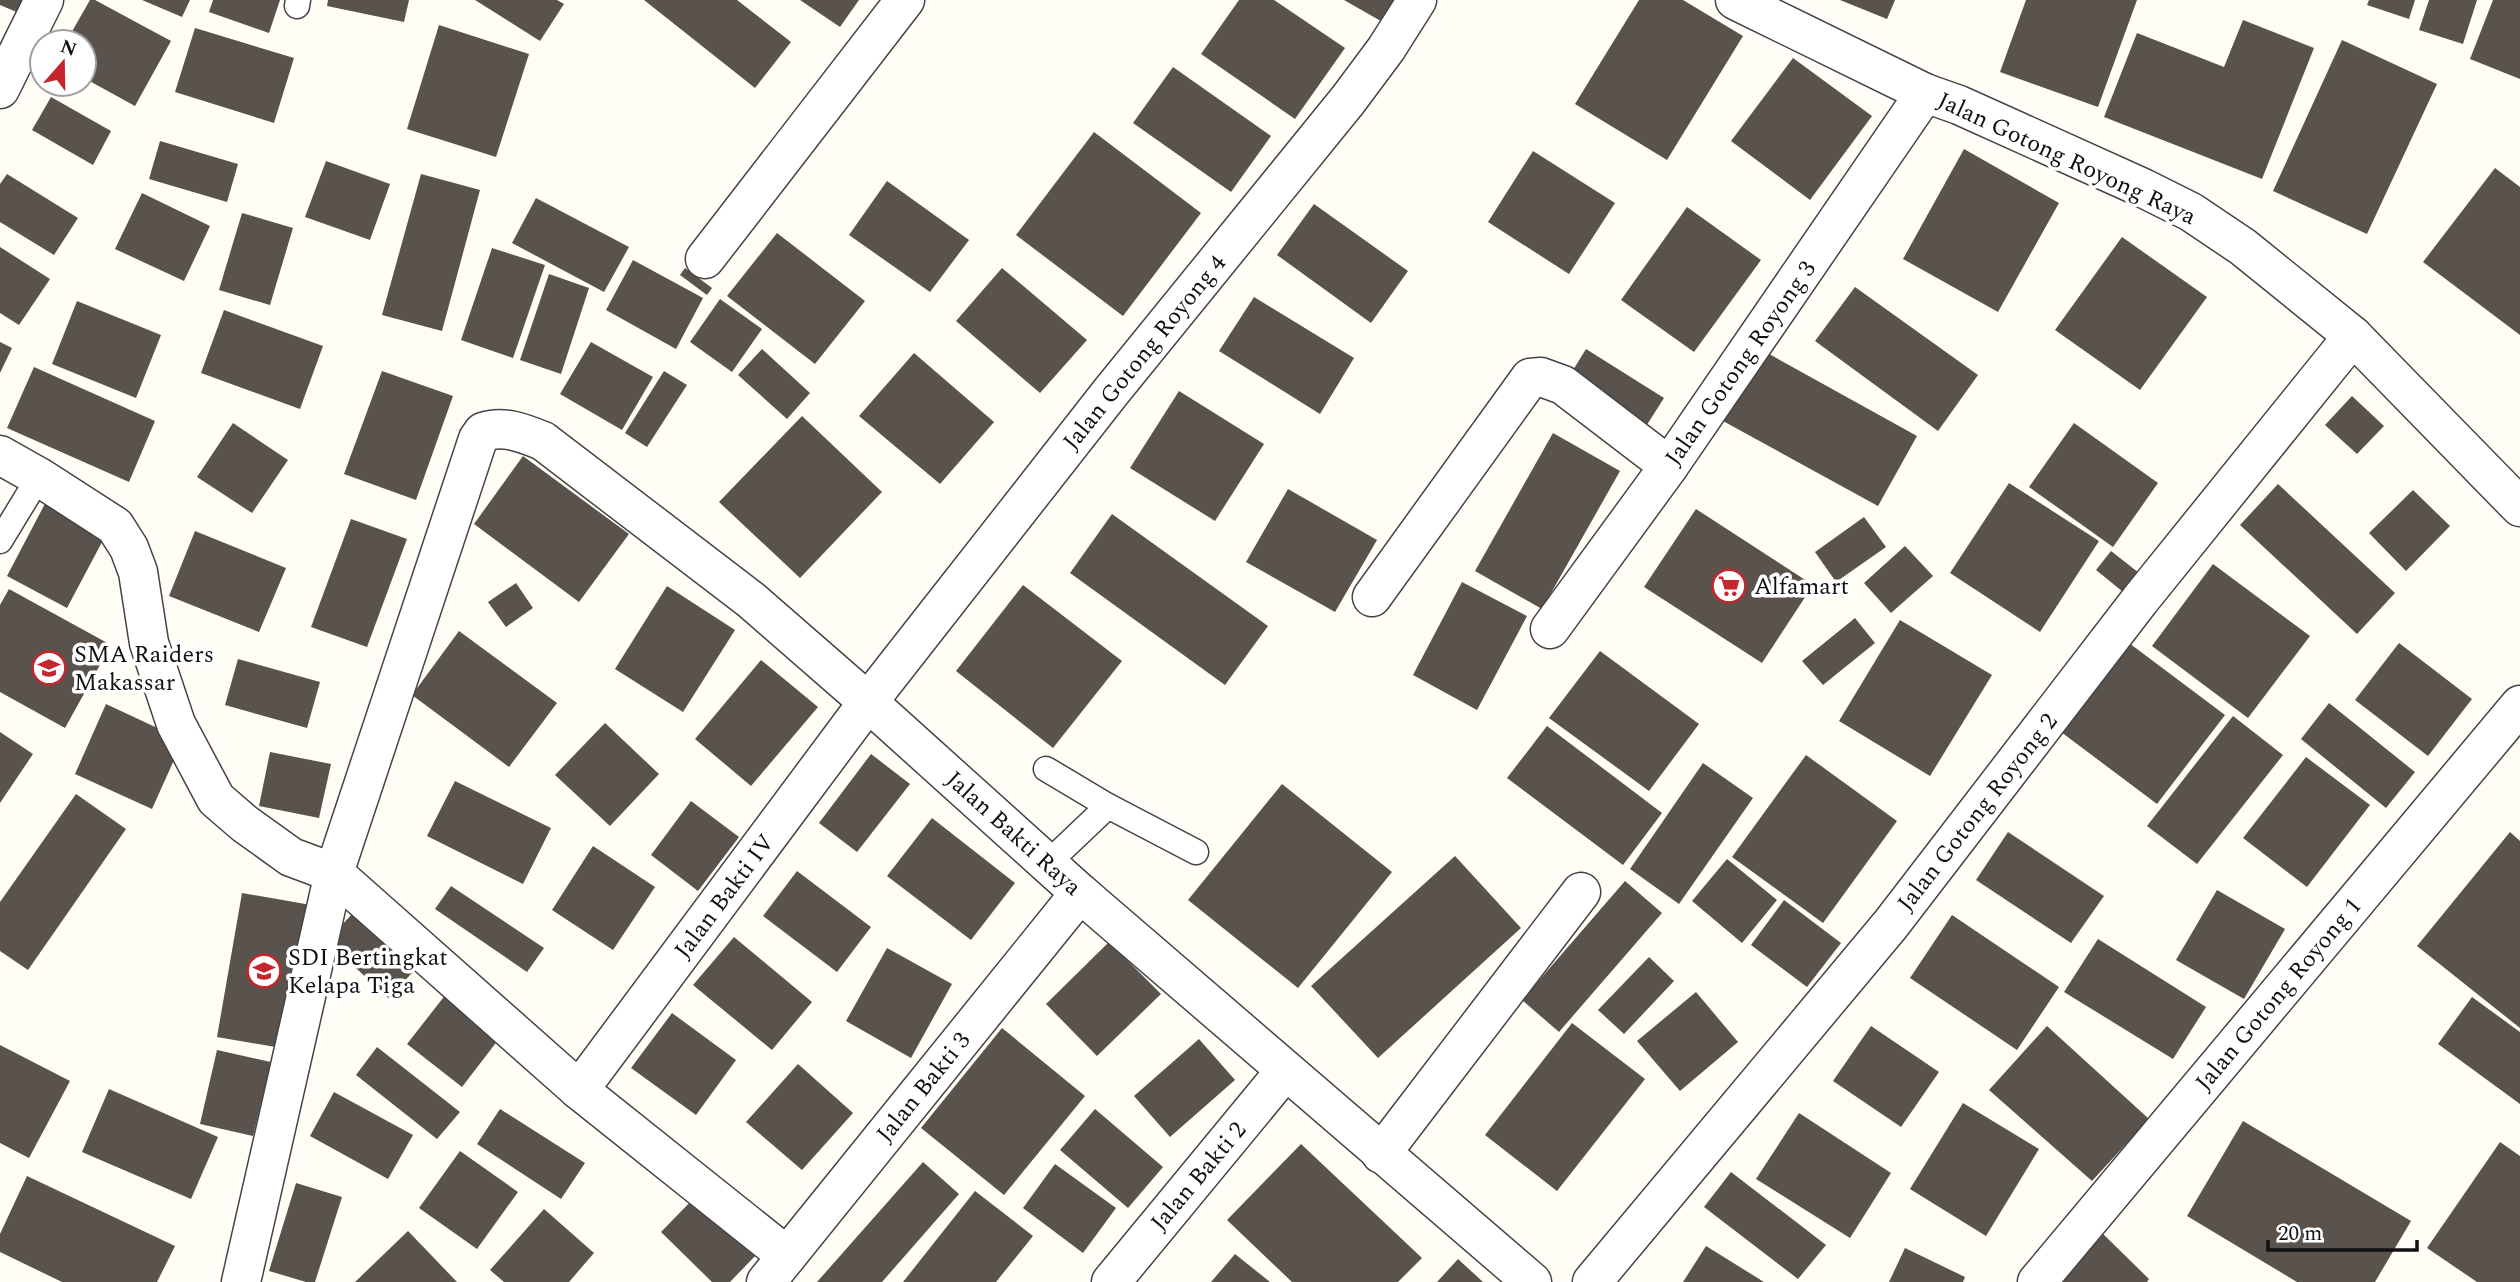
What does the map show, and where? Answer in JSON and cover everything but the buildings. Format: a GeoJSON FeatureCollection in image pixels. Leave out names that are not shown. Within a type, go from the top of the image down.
{"type":"FeatureCollection","features":[{"type":"Feature","properties":{"kind":"street"},"geometry":{"type":"LineString","coordinates":[[0,89],[44,0]]}},
{"type":"Feature","properties":{"kind":"street"},"geometry":{"type":"LineString","coordinates":[[705,259],[905,0]]}},
{"type":"Feature","properties":{"kind":"street","name":"Jalan Gotong Royong 4"},"geometry":{"type":"LineString","coordinates":[[868,702],[1110,393],[1348,100],[1417,0]]}},
{"type":"Feature","properties":{"kind":"street","name":"Jalan Gotong Royong Raya"},"geometry":{"type":"LineString","coordinates":[[1735,0],[1925,93],[1971,110],[2191,212],[2243,247],[2353,336],[2520,507]]}},
{"type":"Feature","properties":{"kind":"street","name":"Jalan Gotong Royong 3"},"geometry":{"type":"LineString","coordinates":[[1550,629],[1669,466],[1925,93]]}},
{"type":"Feature","properties":{"kind":"street","name":"Jalan Gotong Royong 2"},"geometry":{"type":"LineString","coordinates":[[1592,1282],[1891,924],[2140,600],[2353,336]]}},
{"type":"Feature","properties":{"kind":"street"},"geometry":{"type":"LineString","coordinates":[[1371,597],[1530,378],[1541,377],[1563,385],[1669,466]]}},
{"type":"Feature","properties":{"kind":"street","name":"Jalan Bakti Raya"},"geometry":{"type":"LineString","coordinates":[[334,873],[478,439],[483,432],[493,428],[519,432],[543,442],[751,600],[1080,893],[1532,1282]]}},
{"type":"Feature","properties":{"kind":"street"},"geometry":{"type":"LineString","coordinates":[[0,455],[115,526],[129,548],[138,572],[149,643],[176,724],[216,799],[291,858],[334,873],[777,1269]]}},
{"type":"Feature","properties":{"kind":"street","name":"Jalan Bakti IV"},"geometry":{"type":"LineString","coordinates":[[579,1090],[868,702]]}},
{"type":"Feature","properties":{"kind":"street","name":"Jalan Gotong Royong 1"},"geometry":{"type":"LineString","coordinates":[[2037,1282],[2520,705]]}},
{"type":"Feature","properties":{"kind":"street"},"geometry":{"type":"LineString","coordinates":[[244,1280],[334,873]]}},
{"type":"Feature","properties":{"kind":"street"},"geometry":{"type":"LineString","coordinates":[[1381,1154],[1581,892]]}},
{"type":"Feature","properties":{"kind":"street","name":"Jalan Bakti 3"},"geometry":{"type":"LineString","coordinates":[[777,1269],[1080,893]]}},
{"type":"Feature","properties":{"kind":"street","name":"Jalan Bakti 2"},"geometry":{"type":"LineString","coordinates":[[1111,1282],[1285,1070]]}},
{"type":"Feature","properties":{"kind":"lane"},"geometry":{"type":"LineString","coordinates":[[0,541],[39,477]]}},
{"type":"Feature","properties":{"kind":"lane"},"geometry":{"type":"LineString","coordinates":[[1046,769],[1108,806],[1196,852]]}},
{"type":"Feature","properties":{"kind":"lane"},"geometry":{"type":"LineString","coordinates":[[1048,863],[1108,806]]}},
{"type":"Feature","properties":{"kind":"place","name":"Alfamart"},"geometry":{"type":"Point","coordinates":[1729,586]}},
{"type":"Feature","properties":{"kind":"place","name":"SMA Raiders Makassar"},"geometry":{"type":"Point","coordinates":[49,668]}},
{"type":"Feature","properties":{"kind":"place","name":"SDI Bertingkat Kelapa Tiga"},"geometry":{"type":"Point","coordinates":[264,971]}}]}
